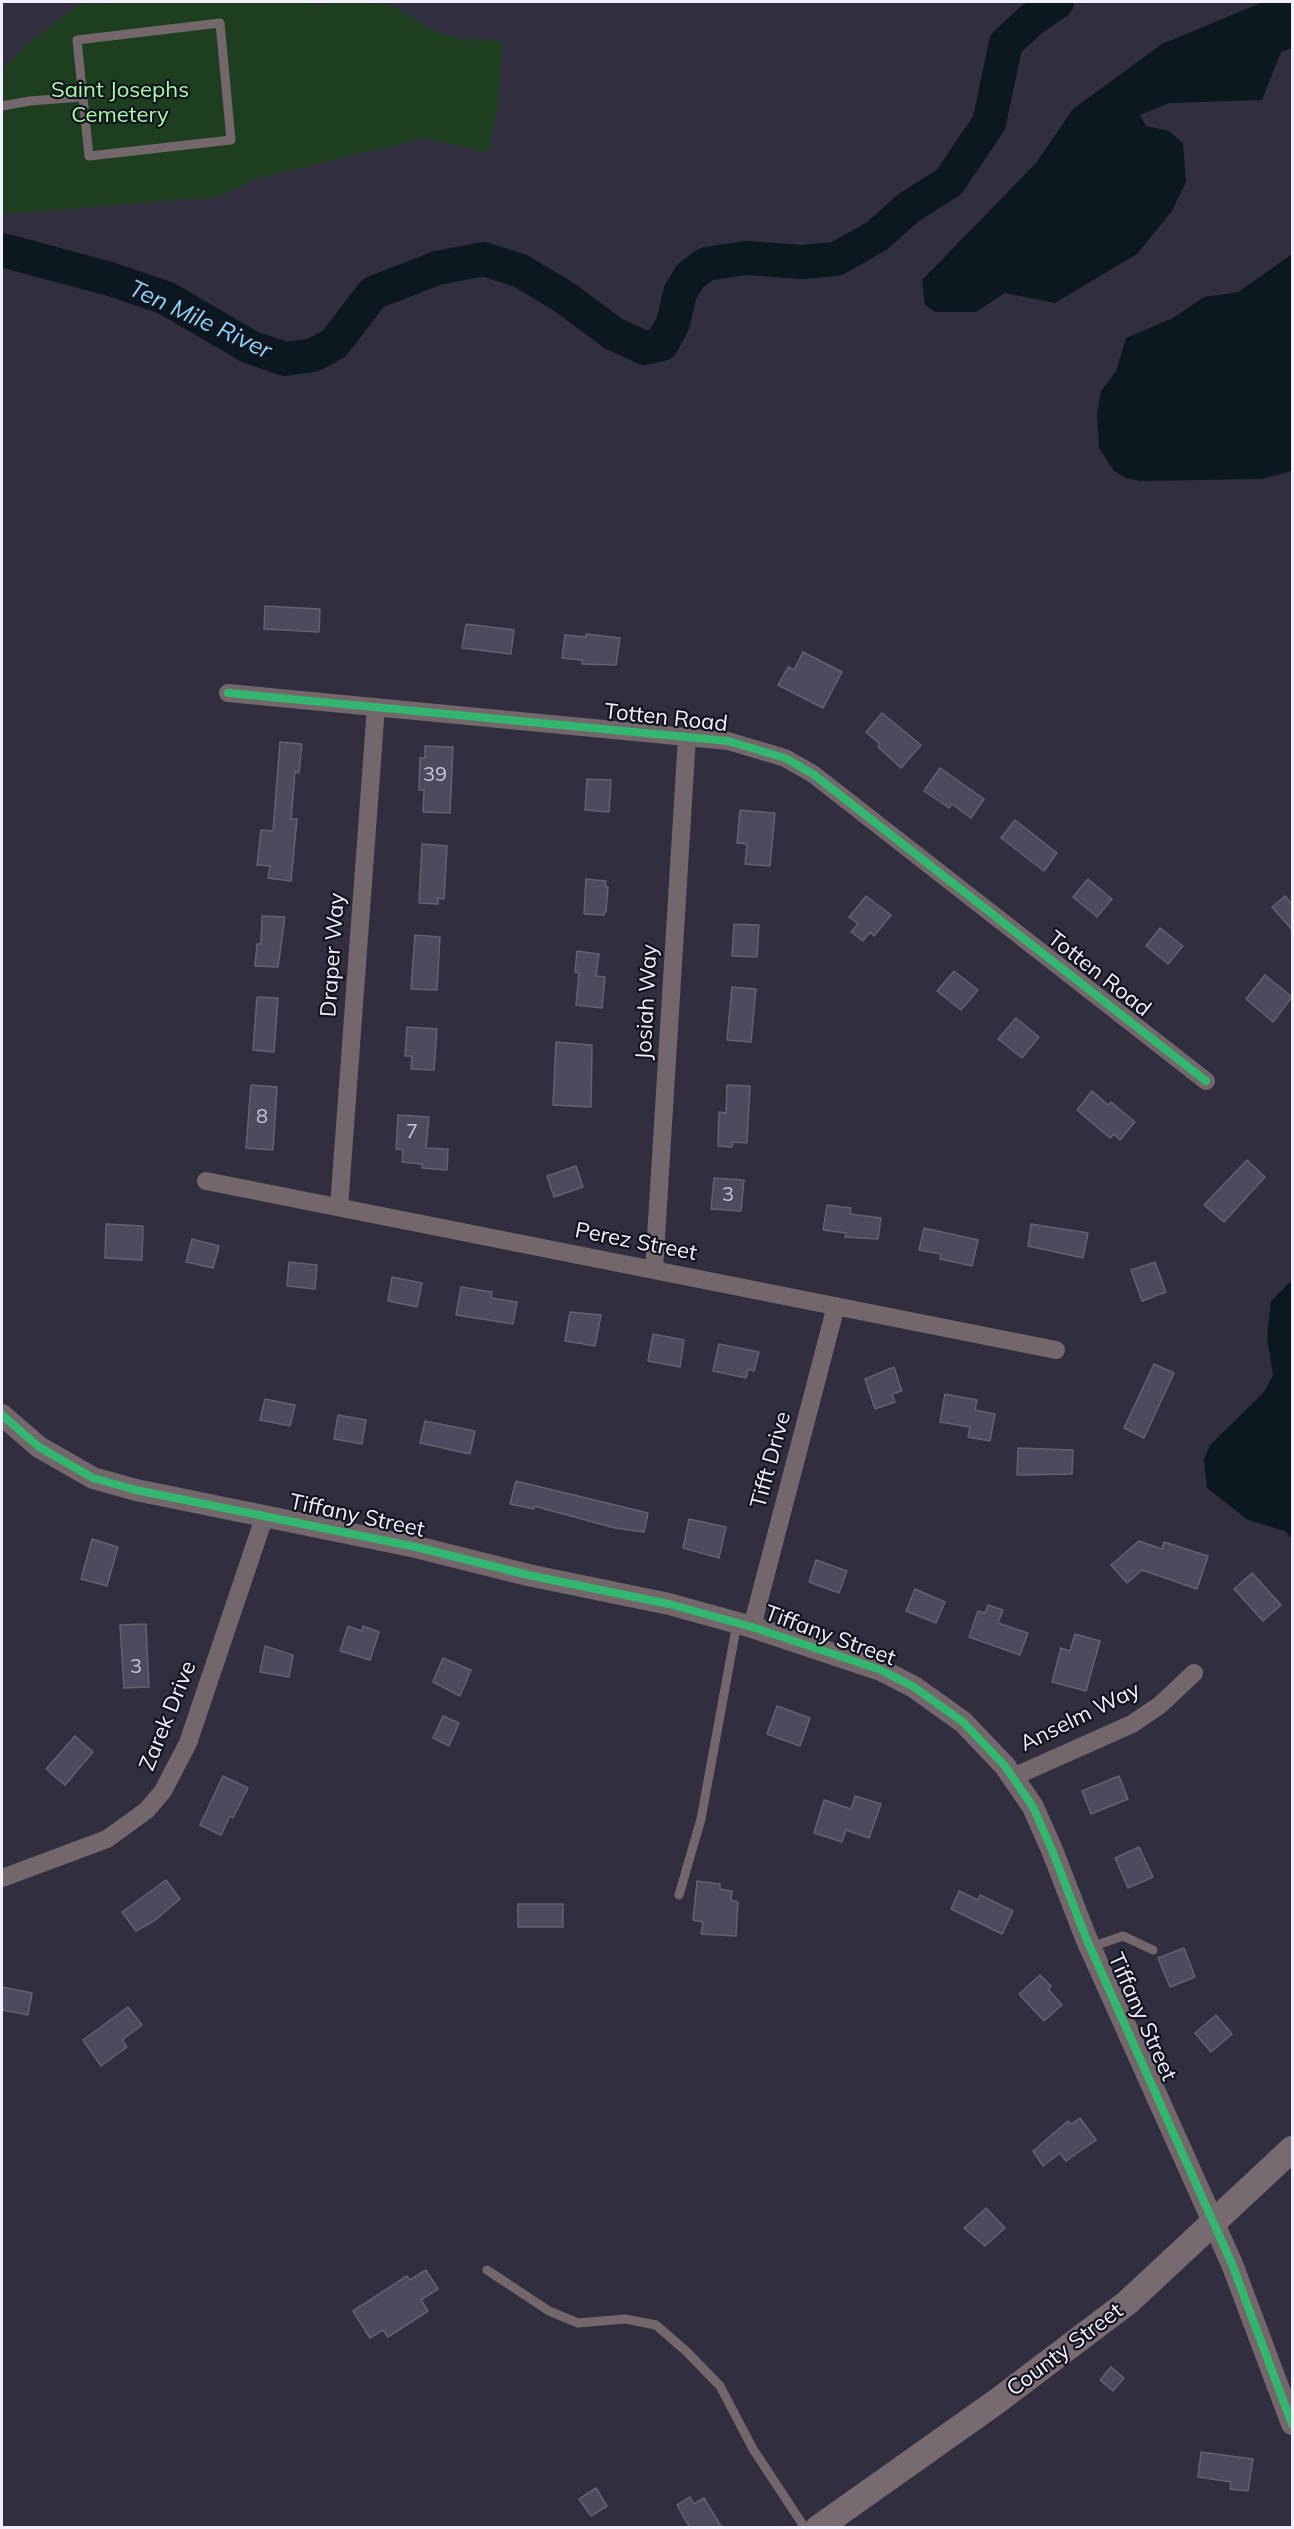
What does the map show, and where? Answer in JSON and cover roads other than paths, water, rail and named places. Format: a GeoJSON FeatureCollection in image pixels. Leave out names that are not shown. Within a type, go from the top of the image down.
{"type":"FeatureCollection","features":[{"type":"Feature","properties":{"kind":"main road","name":"County Street"},"geometry":{"type":"LineString","coordinates":[[818,2528],[996,2402],[1128,2302],[1293,2149]]}},
{"type":"Feature","properties":{"kind":"street","name":"Totten Road"},"geometry":{"type":"LineString","coordinates":[[228,693],[728,741],[785,758],[813,774],[1206,1081]]}},
{"type":"Feature","properties":{"kind":"street","name":"Draper Way"},"geometry":{"type":"LineString","coordinates":[[339,1207],[376,707]]}},
{"type":"Feature","properties":{"kind":"street","name":"Josiah Way"},"geometry":{"type":"LineString","coordinates":[[654,1270],[687,737]]}},
{"type":"Feature","properties":{"kind":"street","name":"Perez Street"},"geometry":{"type":"LineString","coordinates":[[206,1181],[1056,1350]]}},
{"type":"Feature","properties":{"kind":"street","name":"Tifft Drive"},"geometry":{"type":"LineString","coordinates":[[745,1625],[836,1306]]}},
{"type":"Feature","properties":{"kind":"street","name":"Tiffany Street"},"geometry":{"type":"LineString","coordinates":[[2,1414],[39,1447],[93,1478],[136,1490],[265,1515],[669,1604],[745,1625],[851,1658],[914,1687],[970,1729],[986,1743],[1033,1807],[1053,1850],[1090,1947],[1214,2224],[1293,2424]]}},
{"type":"Feature","properties":{"kind":"street","name":"Zarek Drive"},"geometry":{"type":"LineString","coordinates":[[2,1878],[107,1839],[147,1810],[163,1791],[188,1743],[265,1515]]}},
{"type":"Feature","properties":{"kind":"street","name":"Anselm Way"},"geometry":{"type":"LineString","coordinates":[[1012,1777],[1132,1724],[1160,1705],[1194,1673]]}},
{"type":"Feature","properties":{"kind":"lane"},"geometry":{"type":"LineString","coordinates":[[220,23],[231,140],[89,156],[81,97],[77,40],[220,23]]}},
{"type":"Feature","properties":{"kind":"lane"},"geometry":{"type":"LineString","coordinates":[[2,106],[81,97]]}},
{"type":"Feature","properties":{"kind":"lane"},"geometry":{"type":"LineString","coordinates":[[679,1895],[701,1819],[745,1625]]}},
{"type":"Feature","properties":{"kind":"lane"},"geometry":{"type":"LineString","coordinates":[[1090,1947],[1123,1936],[1154,1950]]}},
{"type":"Feature","properties":{"kind":"lane"},"geometry":{"type":"LineString","coordinates":[[487,2270],[549,2311],[578,2323],[625,2319],[656,2325],[687,2352],[720,2386],[753,2449],[805,2528]]}},
{"type":"Feature","properties":{"kind":"waterway","name":"Ten Mile River"},"geometry":{"type":"LineString","coordinates":[[2,250],[110,279],[166,298],[250,347],[285,359],[313,355],[334,344],[373,293],[437,268],[484,259],[521,271],[564,297],[614,334],[645,348],[662,344],[673,323],[680,293],[690,276],[706,264],[746,258],[802,262],[836,259],[877,236],[908,208],[949,182],[989,123],[1006,43],[1031,20],[1057,2]]}},
{"type":"Feature","properties":{"kind":"park label","name":"Saint Josephs Cemetery"},"geometry":{"type":"Point","coordinates":[120,102]}}]}
